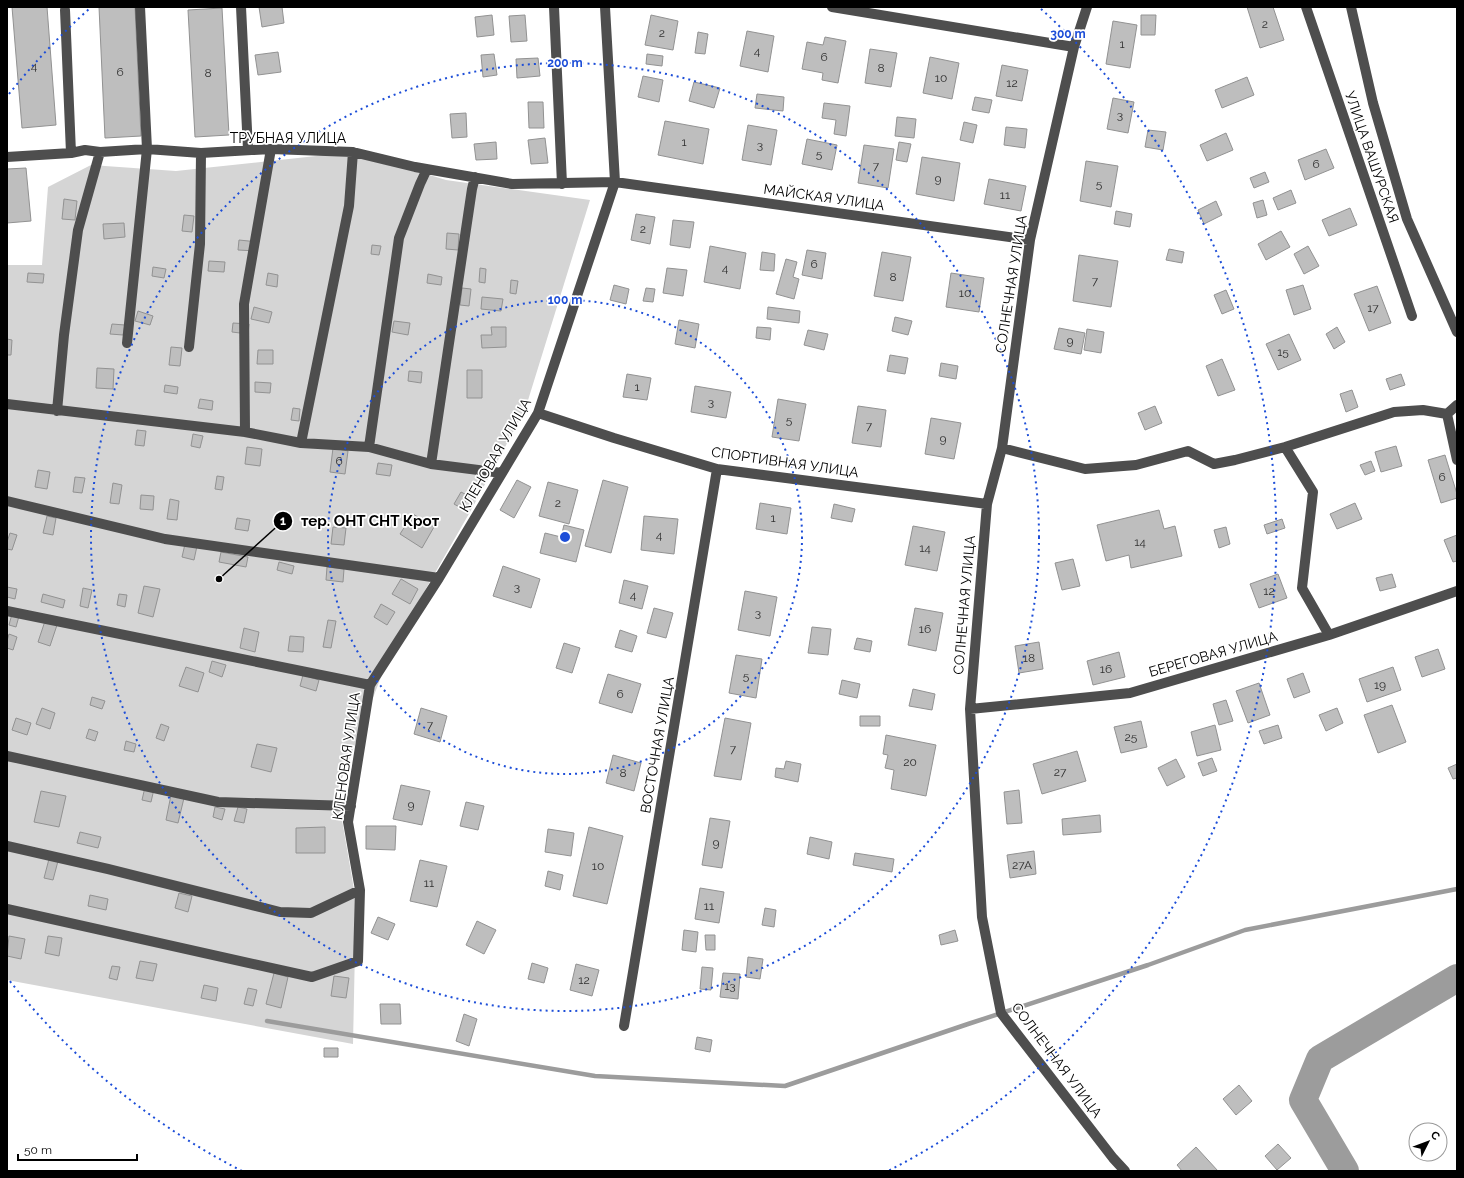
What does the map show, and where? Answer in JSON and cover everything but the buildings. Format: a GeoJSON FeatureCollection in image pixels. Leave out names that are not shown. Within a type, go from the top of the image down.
{"type":"FeatureCollection","features":[{"type":"Feature","properties":{"kind":"street"},"geometry":{"type":"LineString","coordinates":[[127,342],[147,149],[140,7]]}},
{"type":"Feature","properties":{"kind":"street"},"geometry":{"type":"LineString","coordinates":[[241,7],[248,150]]}},
{"type":"Feature","properties":{"kind":"street"},"geometry":{"type":"LineString","coordinates":[[554,7],[562,184]]}},
{"type":"Feature","properties":{"kind":"street"},"geometry":{"type":"LineString","coordinates":[[605,7],[615,182]]}},
{"type":"Feature","properties":{"kind":"street"},"geometry":{"type":"LineString","coordinates":[[832,7],[1074,46]]}},
{"type":"Feature","properties":{"kind":"street","name":"СОЛНЕЧНАЯ УЛИЦА"},"geometry":{"type":"LineString","coordinates":[[1087,7],[1074,46],[1030,240],[1002,448],[987,504],[970,709],[982,918],[1001,1013],[1113,1158],[1125,1171]]}},
{"type":"Feature","properties":{"kind":"street","name":"УЛИЦА ВАШУРСКАЯ"},"geometry":{"type":"LineString","coordinates":[[1306,7],[1412,316]]}},
{"type":"Feature","properties":{"kind":"street"},"geometry":{"type":"LineString","coordinates":[[1351,7],[1373,103],[1408,219],[1457,332]]}},
{"type":"Feature","properties":{"kind":"street"},"geometry":{"type":"LineString","coordinates":[[65,10],[71,153]]}},
{"type":"Feature","properties":{"kind":"street","name":"ТРУБНАЯ УЛИЦА"},"geometry":{"type":"LineString","coordinates":[[7,157],[71,153],[85,150],[100,152],[147,149],[201,153],[271,149],[353,152],[427,169],[512,184],[615,182]]}},
{"type":"Feature","properties":{"kind":"street"},"geometry":{"type":"LineString","coordinates":[[245,432],[244,304],[271,149]]}},
{"type":"Feature","properties":{"kind":"street"},"geometry":{"type":"LineString","coordinates":[[57,411],[64,335],[78,230],[100,152]]}},
{"type":"Feature","properties":{"kind":"street"},"geometry":{"type":"LineString","coordinates":[[301,443],[349,206],[353,152]]}},
{"type":"Feature","properties":{"kind":"street"},"geometry":{"type":"LineString","coordinates":[[189,347],[200,244],[201,153]]}},
{"type":"Feature","properties":{"kind":"street"},"geometry":{"type":"LineString","coordinates":[[369,446],[399,238],[427,169]]}},
{"type":"Feature","properties":{"kind":"street"},"geometry":{"type":"LineString","coordinates":[[431,464],[470,197],[475,177]]}},
{"type":"Feature","properties":{"kind":"street","name":"МАЙСКАЯ УЛИЦА"},"geometry":{"type":"LineString","coordinates":[[615,182],[1030,240]]}},
{"type":"Feature","properties":{"kind":"street","name":"КЛЕНОВАЯ УЛИЦА"},"geometry":{"type":"LineString","coordinates":[[7,909],[312,977],[358,961],[360,890],[348,822],[370,685],[439,578],[538,413],[615,182]]}},
{"type":"Feature","properties":{"kind":"street"},"geometry":{"type":"LineString","coordinates":[[7,404],[245,432],[301,443],[369,446],[431,464],[502,473]]}},
{"type":"Feature","properties":{"kind":"street"},"geometry":{"type":"LineString","coordinates":[[1447,414],[1457,405]]}},
{"type":"Feature","properties":{"kind":"street"},"geometry":{"type":"LineString","coordinates":[[1002,448],[1086,469],[1136,465],[1188,451],[1214,464],[1284,447],[1394,412],[1422,410],[1447,414]]}},
{"type":"Feature","properties":{"kind":"street","name":"СПОРТИВНАЯ УЛИЦА"},"geometry":{"type":"LineString","coordinates":[[538,413],[717,469],[987,504]]}},
{"type":"Feature","properties":{"kind":"street"},"geometry":{"type":"LineString","coordinates":[[1447,414],[1457,460]]}},
{"type":"Feature","properties":{"kind":"street"},"geometry":{"type":"LineString","coordinates":[[1284,447],[1313,492],[1302,588],[1329,635]]}},
{"type":"Feature","properties":{"kind":"street","name":"ВОСТОЧНАЯ УЛИЦА"},"geometry":{"type":"LineString","coordinates":[[624,1026],[717,469]]}},
{"type":"Feature","properties":{"kind":"street"},"geometry":{"type":"LineString","coordinates":[[7,501],[165,539],[439,578]]}},
{"type":"Feature","properties":{"kind":"street","name":"БЕРЕГОВАЯ УЛИЦА"},"geometry":{"type":"LineString","coordinates":[[970,709],[1130,693],[1329,635],[1457,591]]}},
{"type":"Feature","properties":{"kind":"street"},"geometry":{"type":"LineString","coordinates":[[7,611],[370,685]]}},
{"type":"Feature","properties":{"kind":"street"},"geometry":{"type":"LineString","coordinates":[[7,756],[218,802],[351,806]]}},
{"type":"Feature","properties":{"kind":"street"},"geometry":{"type":"LineString","coordinates":[[7,846],[108,869],[280,912],[311,913],[360,890]]}},
{"type":"Feature","properties":{"kind":"shaded area"},"geometry":{"type":"Polygon","coordinates":[[[353,152],[446,180],[590,200],[525,410],[470,512],[393,646],[337,791],[356,901],[353,1044],[7,980],[7,265],[42,265],[48,187],[91,165],[176,171],[353,152]]]}},
{"type":"Feature","properties":{"kind":"waterway"},"geometry":{"type":"LineString","coordinates":[[267,1021],[595,1076],[785,1086],[1148,965],[1245,930],[1457,889]]}},
{"type":"Feature","properties":{"kind":"waterway"},"geometry":{"type":"LineString","coordinates":[[1345,1171],[1303,1100],[1320,1059],[1457,978]]}},
{"type":"Feature","properties":{"kind":"place","name":"тер. ОНТ СНТ Крот"},"geometry":{"type":"Point","coordinates":[219,579]}}]}
